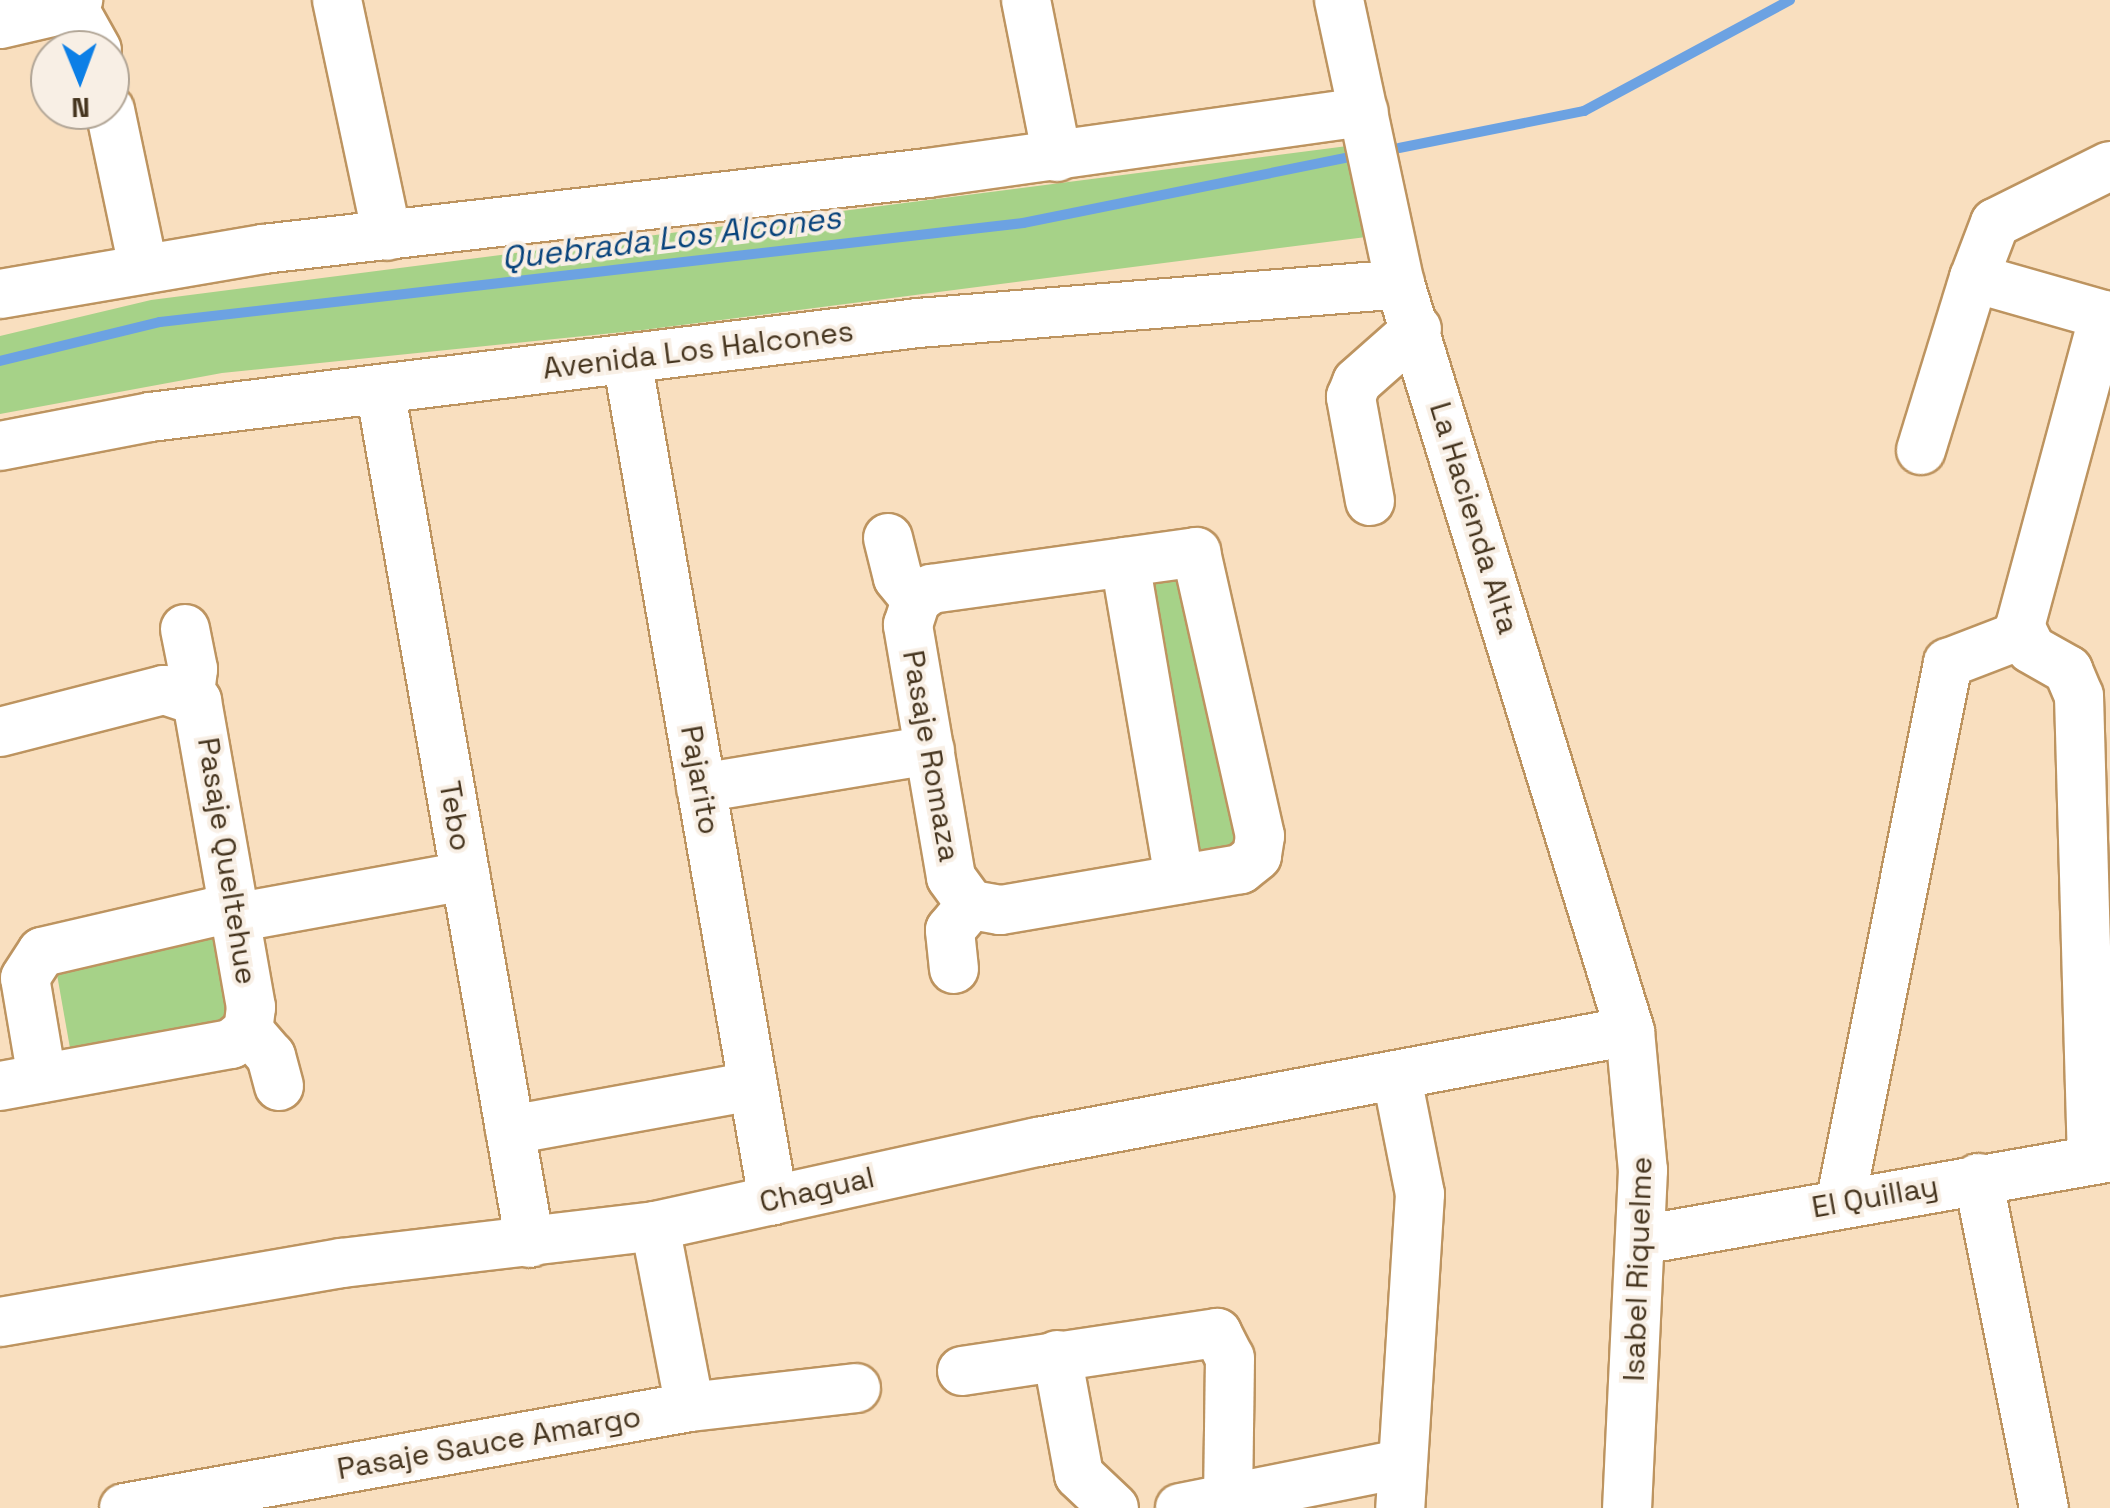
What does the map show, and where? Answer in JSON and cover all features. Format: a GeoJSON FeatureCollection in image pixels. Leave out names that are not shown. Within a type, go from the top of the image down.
{"type":"FeatureCollection","features":[{"type":"Feature","properties":{"kind":"street"},"geometry":{"type":"LineString","coordinates":[[337,0],[387,236]]}},
{"type":"Feature","properties":{"kind":"street"},"geometry":{"type":"LineString","coordinates":[[1026,0],[1058,157]]}},
{"type":"Feature","properties":{"kind":"street","name":"La Hacienda Alta"},"geometry":{"type":"LineString","coordinates":[[1339,0],[1400,284],[1630,1030]]}},
{"type":"Feature","properties":{"kind":"street"},"geometry":{"type":"LineString","coordinates":[[0,24],[75,4],[87,30]]}},
{"type":"Feature","properties":{"kind":"street"},"geometry":{"type":"LineString","coordinates":[[0,294],[143,267],[1058,157],[1364,112]]}},
{"type":"Feature","properties":{"kind":"street"},"geometry":{"type":"LineString","coordinates":[[114,130],[143,267]]}},
{"type":"Feature","properties":{"kind":"street"},"geometry":{"type":"LineString","coordinates":[[1921,450],[1995,223],[2110,166]]}},
{"type":"Feature","properties":{"kind":"street"},"geometry":{"type":"LineString","coordinates":[[1974,278],[2104,315],[2021,634],[2031,649],[2068,670],[2079,696],[2101,1159]]}},
{"type":"Feature","properties":{"kind":"street","name":"Avenida Los Halcones"},"geometry":{"type":"LineString","coordinates":[[0,446],[150,417],[1016,312],[1400,284]]}},
{"type":"Feature","properties":{"kind":"street"},"geometry":{"type":"LineString","coordinates":[[1370,501],[1351,397],[1357,382],[1417,330]]}},
{"type":"Feature","properties":{"kind":"street","name":"Pajarito"},"geometry":{"type":"LineString","coordinates":[[627,360],[773,1200]]}},
{"type":"Feature","properties":{"kind":"street","name":"Tebo"},"geometry":{"type":"LineString","coordinates":[[380,389],[530,1243]]}},
{"type":"Feature","properties":{"kind":"street"},"geometry":{"type":"LineString","coordinates":[[888,538],[898,578],[916,600],[931,590],[1196,552],[1260,836],[1257,856],[1241,869],[1000,910],[971,906],[950,930],[954,970]]}},
{"type":"Feature","properties":{"kind":"street"},"geometry":{"type":"LineString","coordinates":[[1125,562],[1179,879]]}},
{"type":"Feature","properties":{"kind":"street","name":"Pasaje Romaza"},"geometry":{"type":"LineString","coordinates":[[916,600],[908,626],[951,877],[971,906]]}},
{"type":"Feature","properties":{"kind":"street","name":"Pasaje Queltehue"},"geometry":{"type":"LineString","coordinates":[[185,630],[193,669],[190,695],[202,710],[252,1014],[248,1030]]}},
{"type":"Feature","properties":{"kind":"street"},"geometry":{"type":"LineString","coordinates":[[1840,1204],[1948,663],[2021,634]]}},
{"type":"Feature","properties":{"kind":"street"},"geometry":{"type":"LineString","coordinates":[[0,732],[164,690],[190,695]]}},
{"type":"Feature","properties":{"kind":"street"},"geometry":{"type":"LineString","coordinates":[[701,788],[930,750]]}},
{"type":"Feature","properties":{"kind":"street"},"geometry":{"type":"LineString","coordinates":[[279,1086],[271,1056],[248,1030],[231,1044],[21,1082],[25,978],[18,956],[214,912],[235,914],[465,876]]}},
{"type":"Feature","properties":{"kind":"street","name":"Chagual"},"geometry":{"type":"LineString","coordinates":[[0,1322],[324,1266],[656,1226],[1038,1142],[1396,1078],[1630,1030]]}},
{"type":"Feature","properties":{"kind":"street","name":"Isabel Riquelme"},"geometry":{"type":"LineString","coordinates":[[1628,1508],[1641,1240],[1642,1112],[1630,1030]]}},
{"type":"Feature","properties":{"kind":"street"},"geometry":{"type":"LineString","coordinates":[[1180,1508],[1228,1499],[1400,1486],[1420,1194],[1396,1078]]}},
{"type":"Feature","properties":{"kind":"street"},"geometry":{"type":"LineString","coordinates":[[510,1130],[753,1086]]}},
{"type":"Feature","properties":{"kind":"street","name":"El Quillay"},"geometry":{"type":"LineString","coordinates":[[1641,1240],[2101,1159]]}},
{"type":"Feature","properties":{"kind":"street"},"geometry":{"type":"LineString","coordinates":[[1978,1178],[2044,1508]]}},
{"type":"Feature","properties":{"kind":"street"},"geometry":{"type":"LineString","coordinates":[[656,1226],[690,1408]]}},
{"type":"Feature","properties":{"kind":"street"},"geometry":{"type":"LineString","coordinates":[[962,1371],[1200,1330],[1224,1338],[1230,1358],[1228,1499]]}},
{"type":"Feature","properties":{"kind":"street"},"geometry":{"type":"LineString","coordinates":[[1058,1354],[1080,1475],[1110,1507]]}},
{"type":"Feature","properties":{"kind":"street","name":"Pasaje Sauce Amargo"},"geometry":{"type":"LineString","coordinates":[[124,1508],[690,1408],[856,1388]]}},
{"type":"Feature","properties":{"kind":"green space"},"geometry":{"type":"Polygon","coordinates":[[[1363,144],[1374,236],[643,330],[222,373],[0,414],[0,336],[151,300],[1363,144]]]}},
{"type":"Feature","properties":{"kind":"green space"},"geometry":{"type":"Polygon","coordinates":[[[1194,563],[1250,852],[1190,863],[1134,575],[1194,563]]]}},
{"type":"Feature","properties":{"kind":"green space"},"geometry":{"type":"Polygon","coordinates":[[[227,925],[244,1021],[71,1051],[54,956],[227,925]]]}},
{"type":"Feature","properties":{"kind":"waterway","name":"Quebrada Los Alcones"},"geometry":{"type":"LineString","coordinates":[[1399,148],[1584,111],[1790,0]]}},
{"type":"Feature","properties":{"kind":"waterway","name":"Quebrada Los Alcones"},"geometry":{"type":"LineString","coordinates":[[0,361],[160,322],[1023,223],[1346,158]]}}]}
